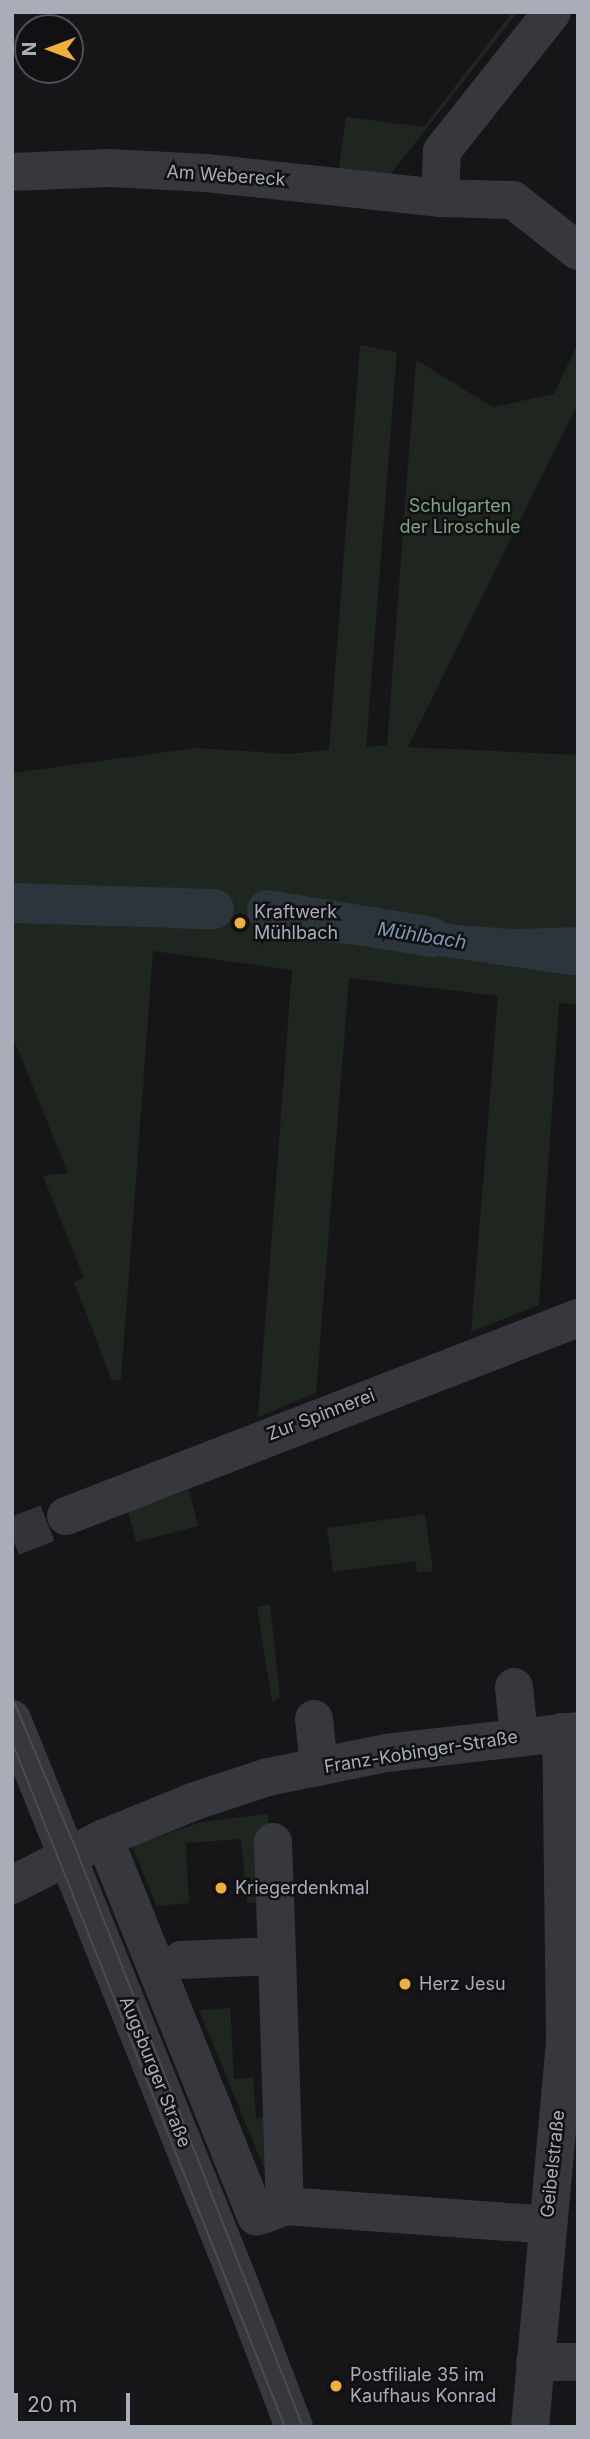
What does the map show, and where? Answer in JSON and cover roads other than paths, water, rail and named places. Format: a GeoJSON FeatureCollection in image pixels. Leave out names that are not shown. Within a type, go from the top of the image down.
{"type":"FeatureCollection","features":[{"type":"Feature","properties":{"kind":"street"},"geometry":{"type":"LineString","coordinates":[[440,198],[442,151],[552,12]]}},
{"type":"Feature","properties":{"kind":"street","name":"Am Webereck"},"geometry":{"type":"LineString","coordinates":[[12,172],[110,168],[206,173],[440,198],[513,200],[578,251]]}},
{"type":"Feature","properties":{"kind":"street","name":"Zur Spinnerei"},"geometry":{"type":"LineString","coordinates":[[66,1516],[328,1411],[578,1318]]}},
{"type":"Feature","properties":{"kind":"street"},"geometry":{"type":"LineString","coordinates":[[514,1687],[519,1737]]}},
{"type":"Feature","properties":{"kind":"street","name":"Augsburger Straße"},"geometry":{"type":"LineString","coordinates":[[12,1719],[69,1855],[294,2427]]}},
{"type":"Feature","properties":{"kind":"street"},"geometry":{"type":"LineString","coordinates":[[314,1719],[319,1767]]}},
{"type":"Feature","properties":{"kind":"street","name":"Franz-Kobinger-Straße"},"geometry":{"type":"LineString","coordinates":[[12,1885],[104,1838],[195,1801],[268,1777],[386,1753],[569,1732]]}},
{"type":"Feature","properties":{"kind":"street","name":"Geibelstraße"},"geometry":{"type":"LineString","coordinates":[[530,2427],[547,2225],[571,2040],[569,1732]]}},
{"type":"Feature","properties":{"kind":"street"},"geometry":{"type":"LineString","coordinates":[[104,1838],[170,1960],[167,2008],[271,2212]]}},
{"type":"Feature","properties":{"kind":"street"},"geometry":{"type":"LineString","coordinates":[[271,2212],[277,1956],[273,1842]]}},
{"type":"Feature","properties":{"kind":"street"},"geometry":{"type":"LineString","coordinates":[[170,1960],[277,1956]]}},
{"type":"Feature","properties":{"kind":"street"},"geometry":{"type":"LineString","coordinates":[[218,2232],[271,2212],[547,2225]]}},
{"type":"Feature","properties":{"kind":"street"},"geometry":{"type":"LineString","coordinates":[[535,2362],[578,2362]]}},
{"type":"Feature","properties":{"kind":"water"},"geometry":{"type":"Polygon","coordinates":[[[12,888],[156,892],[154,927],[12,915],[12,888]]]}},
{"type":"Feature","properties":{"kind":"water"},"geometry":{"type":"Polygon","coordinates":[[[169,892],[215,894],[214,930],[168,928],[169,892]]]}},
{"type":"Feature","properties":{"kind":"water"},"geometry":{"type":"Polygon","coordinates":[[[297,899],[354,906],[350,944],[277,938],[297,899]]]}},
{"type":"Feature","properties":{"kind":"water"},"geometry":{"type":"Polygon","coordinates":[[[381,912],[457,925],[514,929],[578,927],[578,976],[377,947],[381,912]]]}},
{"type":"Feature","properties":{"kind":"waterway","name":"Mühlbach"},"geometry":{"type":"LineString","coordinates":[[12,903],[214,909]]}},
{"type":"Feature","properties":{"kind":"waterway","name":"Mühlbach"},"geometry":{"type":"LineString","coordinates":[[267,910],[432,937]]}},
{"type":"Feature","properties":{"kind":"tunnel"},"geometry":{"type":"LineString","coordinates":[[12,1537],[66,1516]]}},
{"type":"Feature","properties":{"kind":"tram line"},"geometry":{"type":"LineString","coordinates":[[12,1697],[77,1852],[303,2427]]}},
{"type":"Feature","properties":{"kind":"tram line"},"geometry":{"type":"LineString","coordinates":[[12,1742],[285,2427]]}},
{"type":"Feature","properties":{"kind":"place","name":"Kraftwerk Mühlbach"},"geometry":{"type":"Point","coordinates":[240,923]}},
{"type":"Feature","properties":{"kind":"place","name":"Kriegerdenkmal"},"geometry":{"type":"Point","coordinates":[221,1888]}},
{"type":"Feature","properties":{"kind":"place","name":"Herz Jesu"},"geometry":{"type":"Point","coordinates":[405,1984]}},
{"type":"Feature","properties":{"kind":"place","name":"Postfiliale 35 im Kaufhaus Konrad"},"geometry":{"type":"Point","coordinates":[336,2386]}},
{"type":"Feature","properties":{"kind":"park label","name":"Schulgarten der Liroschule"},"geometry":{"type":"Point","coordinates":[460,517]}}]}
